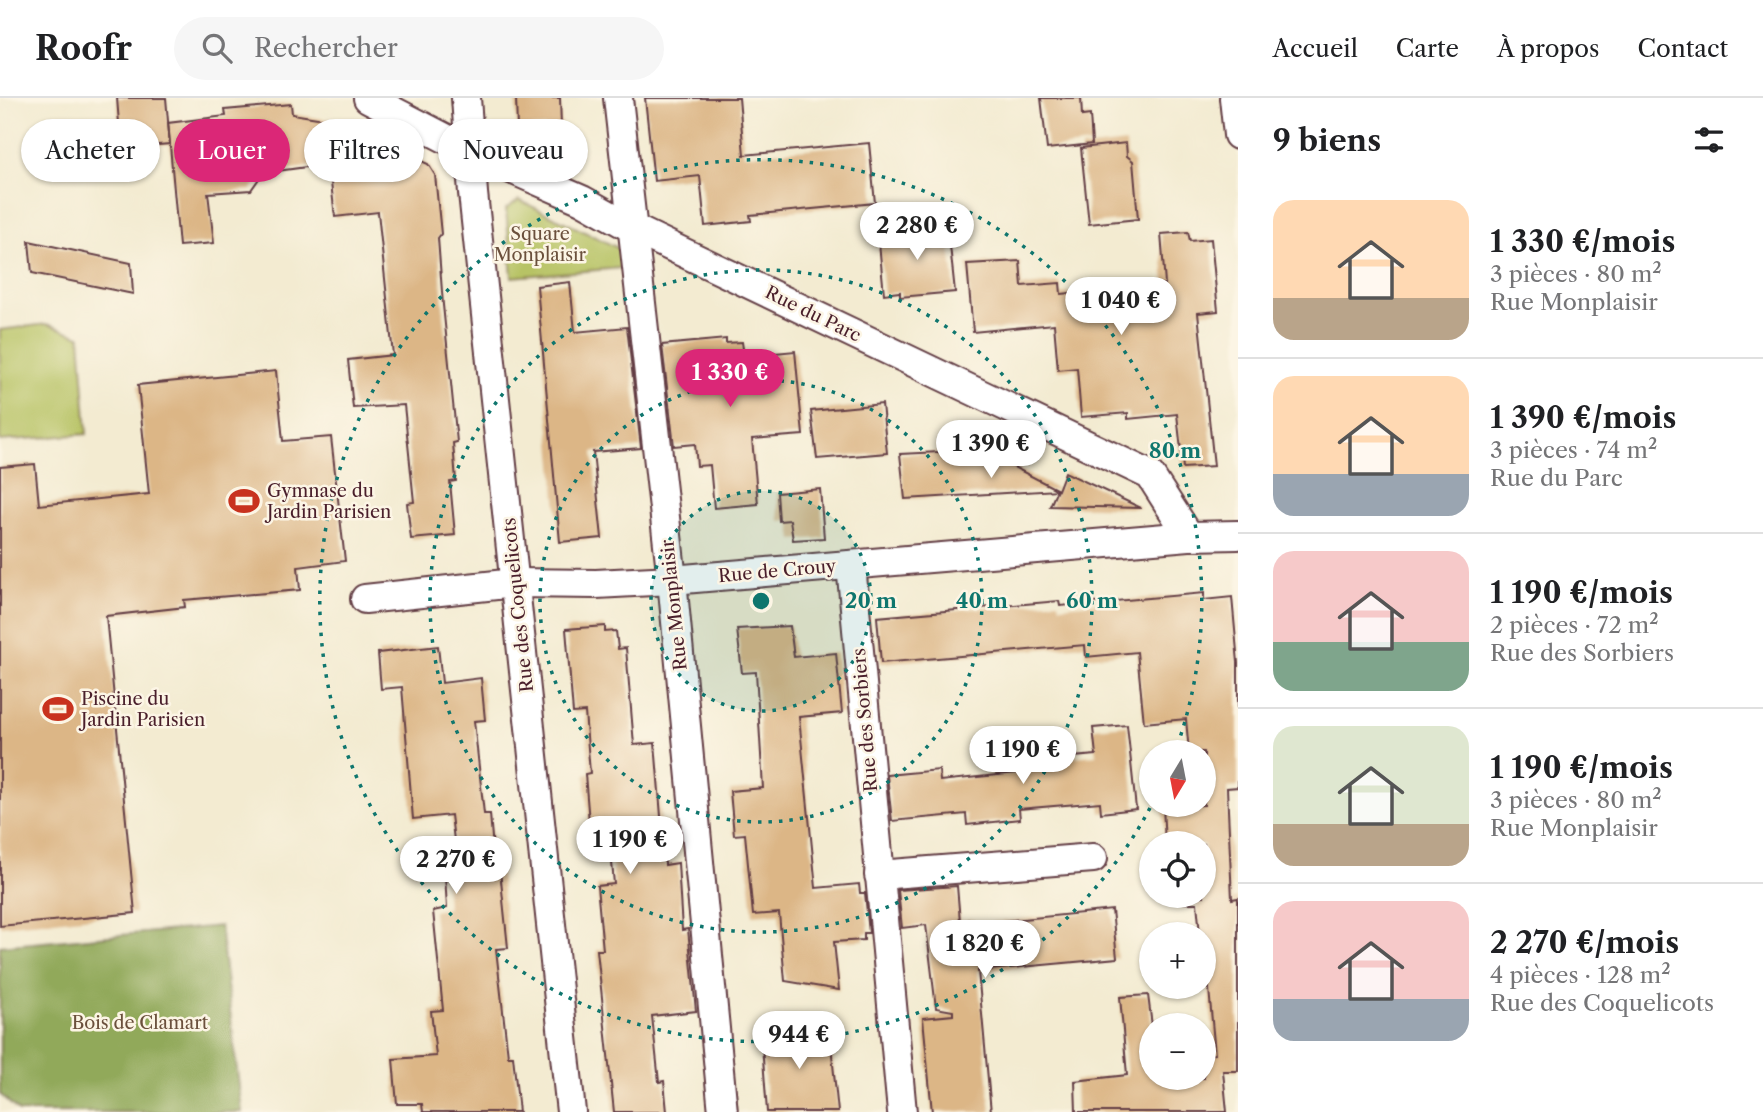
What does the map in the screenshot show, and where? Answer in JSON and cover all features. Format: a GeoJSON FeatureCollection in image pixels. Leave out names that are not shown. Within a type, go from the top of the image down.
{"type":"FeatureCollection","features":[{"type":"Feature","properties":{"kind":"street","name":"Rue du Parc"},"geometry":{"type":"LineString","coordinates":[[368,98],[438,134]]}},
{"type":"Feature","properties":{"kind":"street","name":"Rue des Coquelicots"},"geometry":{"type":"LineString","coordinates":[[466,98],[468,119]]}},
{"type":"Feature","properties":{"kind":"street","name":"Rue Monplaisir"},"geometry":{"type":"LineString","coordinates":[[618,98],[671,580],[723,1112]]}},
{"type":"Feature","properties":{"kind":"street"},"geometry":{"type":"LineString","coordinates":[[1234,98],[1238,135]]}},
{"type":"Feature","properties":{"kind":"street","name":"Rue des Coquelicots"},"geometry":{"type":"LineString","coordinates":[[473,182],[571,1112]]}},
{"type":"Feature","properties":{"kind":"street","name":"Rue du Parc"},"geometry":{"type":"LineString","coordinates":[[541,182],[1150,475],[1189,536]]}},
{"type":"Feature","properties":{"kind":"street"},"geometry":{"type":"LineString","coordinates":[[1189,536],[1238,535]]}},
{"type":"Feature","properties":{"kind":"street","name":"Rue de Crouy"},"geometry":{"type":"LineString","coordinates":[[365,599],[516,583],[596,584],[671,580],[1189,536]]}},
{"type":"Feature","properties":{"kind":"street","name":"Rue des Sorbiers"},"geometry":{"type":"LineString","coordinates":[[851,565],[902,1112]]}},
{"type":"Feature","properties":{"kind":"street"},"geometry":{"type":"LineString","coordinates":[[879,875],[1093,858]]}},
{"type":"Feature","properties":{"kind":"green space","name":"Square Monplaisir"},"geometry":{"type":"Polygon","coordinates":[[[519,200],[620,249],[621,268],[512,277],[506,209],[519,200]]]}},
{"type":"Feature","properties":{"kind":"green space"},"geometry":{"type":"Polygon","coordinates":[[[47,324],[80,336],[87,434],[0,441],[0,330],[47,324]]]}},
{"type":"Feature","properties":{"kind":"green space","name":"Bois de Clamart"},"geometry":{"type":"Polygon","coordinates":[[[220,926],[242,1112],[19,1112],[0,1094],[0,946],[220,926]]]}},
{"type":"Feature","properties":{"kind":"building"},"geometry":{"type":"Polygon","coordinates":[[[117,98],[166,98],[170,144],[160,145],[160,119],[119,119],[117,98]]]}},
{"type":"Feature","properties":{"kind":"building"},"geometry":{"type":"Polygon","coordinates":[[[516,98],[560,98],[561,119],[517,119],[516,98]]]}},
{"type":"Feature","properties":{"kind":"building"},"geometry":{"type":"Polygon","coordinates":[[[645,98],[739,98],[744,155],[869,143],[875,203],[750,215],[751,221],[705,226],[700,176],[654,181],[645,98]]]}},
{"type":"Feature","properties":{"kind":"building"},"geometry":{"type":"Polygon","coordinates":[[[1041,98],[1081,98],[1082,116],[1090,115],[1092,144],[1047,149],[1041,98]]]}},
{"type":"Feature","properties":{"kind":"building"},"geometry":{"type":"Polygon","coordinates":[[[291,104],[292,114],[324,119],[304,119],[304,167],[290,169],[290,119],[201,119],[226,116],[225,110],[291,104]]]}},
{"type":"Feature","properties":{"kind":"building"},"geometry":{"type":"Polygon","coordinates":[[[174,122],[174,182],[257,182],[251,190],[208,193],[214,243],[179,246],[168,123],[174,122]]]}},
{"type":"Feature","properties":{"kind":"building"},"geometry":{"type":"Polygon","coordinates":[[[1126,143],[1127,156],[1133,161],[1138,219],[1089,224],[1081,148],[1126,143]]]}},
{"type":"Feature","properties":{"kind":"building"},"geometry":{"type":"Polygon","coordinates":[[[424,162],[435,175],[441,234],[438,238],[443,305],[457,442],[453,443],[456,481],[450,482],[455,535],[411,539],[407,503],[414,502],[404,405],[353,408],[348,360],[393,355],[378,212],[335,217],[331,182],[424,182],[424,162]]]}},
{"type":"Feature","properties":{"kind":"building"},"geometry":{"type":"Polygon","coordinates":[[[948,227],[955,292],[900,297],[900,292],[884,294],[878,233],[948,227]]]}},
{"type":"Feature","properties":{"kind":"building"},"geometry":{"type":"Polygon","coordinates":[[[1188,232],[1190,241],[1211,239],[1218,311],[1198,313],[1214,466],[1183,468],[1177,414],[1128,419],[1128,413],[1081,417],[1077,368],[1058,370],[1054,324],[973,332],[967,264],[1020,261],[1022,286],[1060,283],[1061,294],[1165,284],[1161,234],[1188,232]]]}},
{"type":"Feature","properties":{"kind":"building"},"geometry":{"type":"Polygon","coordinates":[[[29,241],[131,263],[133,294],[32,273],[29,241]]]}},
{"type":"Feature","properties":{"kind":"building"},"geometry":{"type":"Polygon","coordinates":[[[570,282],[575,332],[627,327],[641,448],[593,452],[602,538],[560,542],[537,286],[570,282]]]}},
{"type":"Feature","properties":{"kind":"building"},"geometry":{"type":"Polygon","coordinates":[[[726,339],[726,343],[742,342],[744,356],[795,351],[803,435],[752,439],[758,504],[714,508],[710,465],[697,466],[695,444],[674,446],[662,345],[726,339]]]}},
{"type":"Feature","properties":{"kind":"building"},"geometry":{"type":"Polygon","coordinates":[[[276,371],[283,441],[331,437],[345,561],[298,567],[300,590],[184,600],[185,607],[106,616],[135,913],[0,926],[0,467],[35,464],[39,505],[149,494],[138,385],[276,371]]]}},
{"type":"Feature","properties":{"kind":"building"},"geometry":{"type":"Polygon","coordinates":[[[882,404],[887,453],[817,459],[811,411],[882,404]]]}},
{"type":"Feature","properties":{"kind":"building"},"geometry":{"type":"Polygon","coordinates":[[[981,450],[1058,490],[1065,472],[1141,508],[1050,506],[1057,490],[905,499],[900,454],[981,450]]]}},
{"type":"Feature","properties":{"kind":"building"},"geometry":{"type":"Polygon","coordinates":[[[820,489],[824,538],[793,540],[790,520],[779,521],[777,493],[820,489]]]}},
{"type":"Feature","properties":{"kind":"building"},"geometry":{"type":"Polygon","coordinates":[[[1204,593],[1204,600],[1232,597],[1238,663],[1238,787],[1227,788],[1232,899],[1238,898],[1238,1071],[1223,1071],[1227,1112],[1076,1112],[1075,1081],[1127,1075],[1120,997],[1139,996],[1139,999],[1149,999],[1150,1013],[1139,1013],[1139,1090],[1216,1090],[1216,1013],[1211,1013],[1210,999],[1216,999],[1216,922],[1199,922],[1197,908],[1216,908],[1216,831],[1164,831],[1164,817],[1216,817],[1216,740],[1188,740],[1186,719],[1144,723],[1137,652],[1086,657],[1085,645],[881,663],[877,617],[1059,601],[1060,606],[1204,593]]]}},
{"type":"Feature","properties":{"kind":"building"},"geometry":{"type":"Polygon","coordinates":[[[605,626],[605,632],[616,631],[618,649],[626,648],[634,745],[655,743],[665,865],[678,863],[682,930],[688,929],[696,1011],[652,1016],[659,1082],[664,1081],[667,1112],[614,1112],[597,950],[603,950],[597,886],[614,884],[608,820],[589,822],[585,774],[590,773],[585,712],[573,713],[566,629],[605,626]]]}},
{"type":"Feature","properties":{"kind":"building"},"geometry":{"type":"Polygon","coordinates":[[[790,626],[794,657],[836,653],[842,713],[799,717],[816,888],[859,884],[860,893],[865,893],[869,933],[864,933],[864,940],[834,942],[839,990],[785,981],[779,913],[753,915],[745,834],[734,835],[730,791],[763,788],[756,672],[742,673],[737,629],[790,626]]]}},
{"type":"Feature","properties":{"kind":"building"},"geometry":{"type":"Polygon","coordinates":[[[438,646],[442,683],[481,678],[485,720],[474,721],[484,814],[490,814],[494,862],[499,861],[508,948],[496,949],[508,1056],[513,1056],[519,1112],[423,1112],[422,1104],[397,1104],[393,1059],[436,1056],[431,1011],[443,1010],[433,911],[447,908],[445,875],[458,874],[451,815],[413,819],[402,687],[381,689],[378,653],[438,646]]]}},
{"type":"Feature","properties":{"kind":"building"},"geometry":{"type":"Polygon","coordinates":[[[1127,725],[1136,809],[1101,813],[1100,802],[1019,809],[1020,819],[967,825],[966,814],[892,821],[887,775],[939,770],[940,781],[1016,773],[1015,762],[1096,755],[1093,728],[1127,725]]]}},
{"type":"Feature","properties":{"kind":"building"},"geometry":{"type":"Polygon","coordinates":[[[957,886],[960,921],[973,919],[973,924],[1112,910],[1117,958],[978,971],[991,1112],[932,1112],[923,1018],[953,1015],[953,1011],[936,1008],[926,925],[902,928],[898,890],[957,886]]]}},
{"type":"Feature","properties":{"kind":"building"},"geometry":{"type":"Polygon","coordinates":[[[829,1026],[838,1112],[767,1112],[761,1032],[829,1026]]]}},
{"type":"Feature","properties":{"kind":"place","name":"Gymnase du Jardin Parisien"},"geometry":{"type":"Point","coordinates":[244,501]}},
{"type":"Feature","properties":{"kind":"place","name":"Piscine du Jardin Parisien"},"geometry":{"type":"Point","coordinates":[58,709]}}]}
